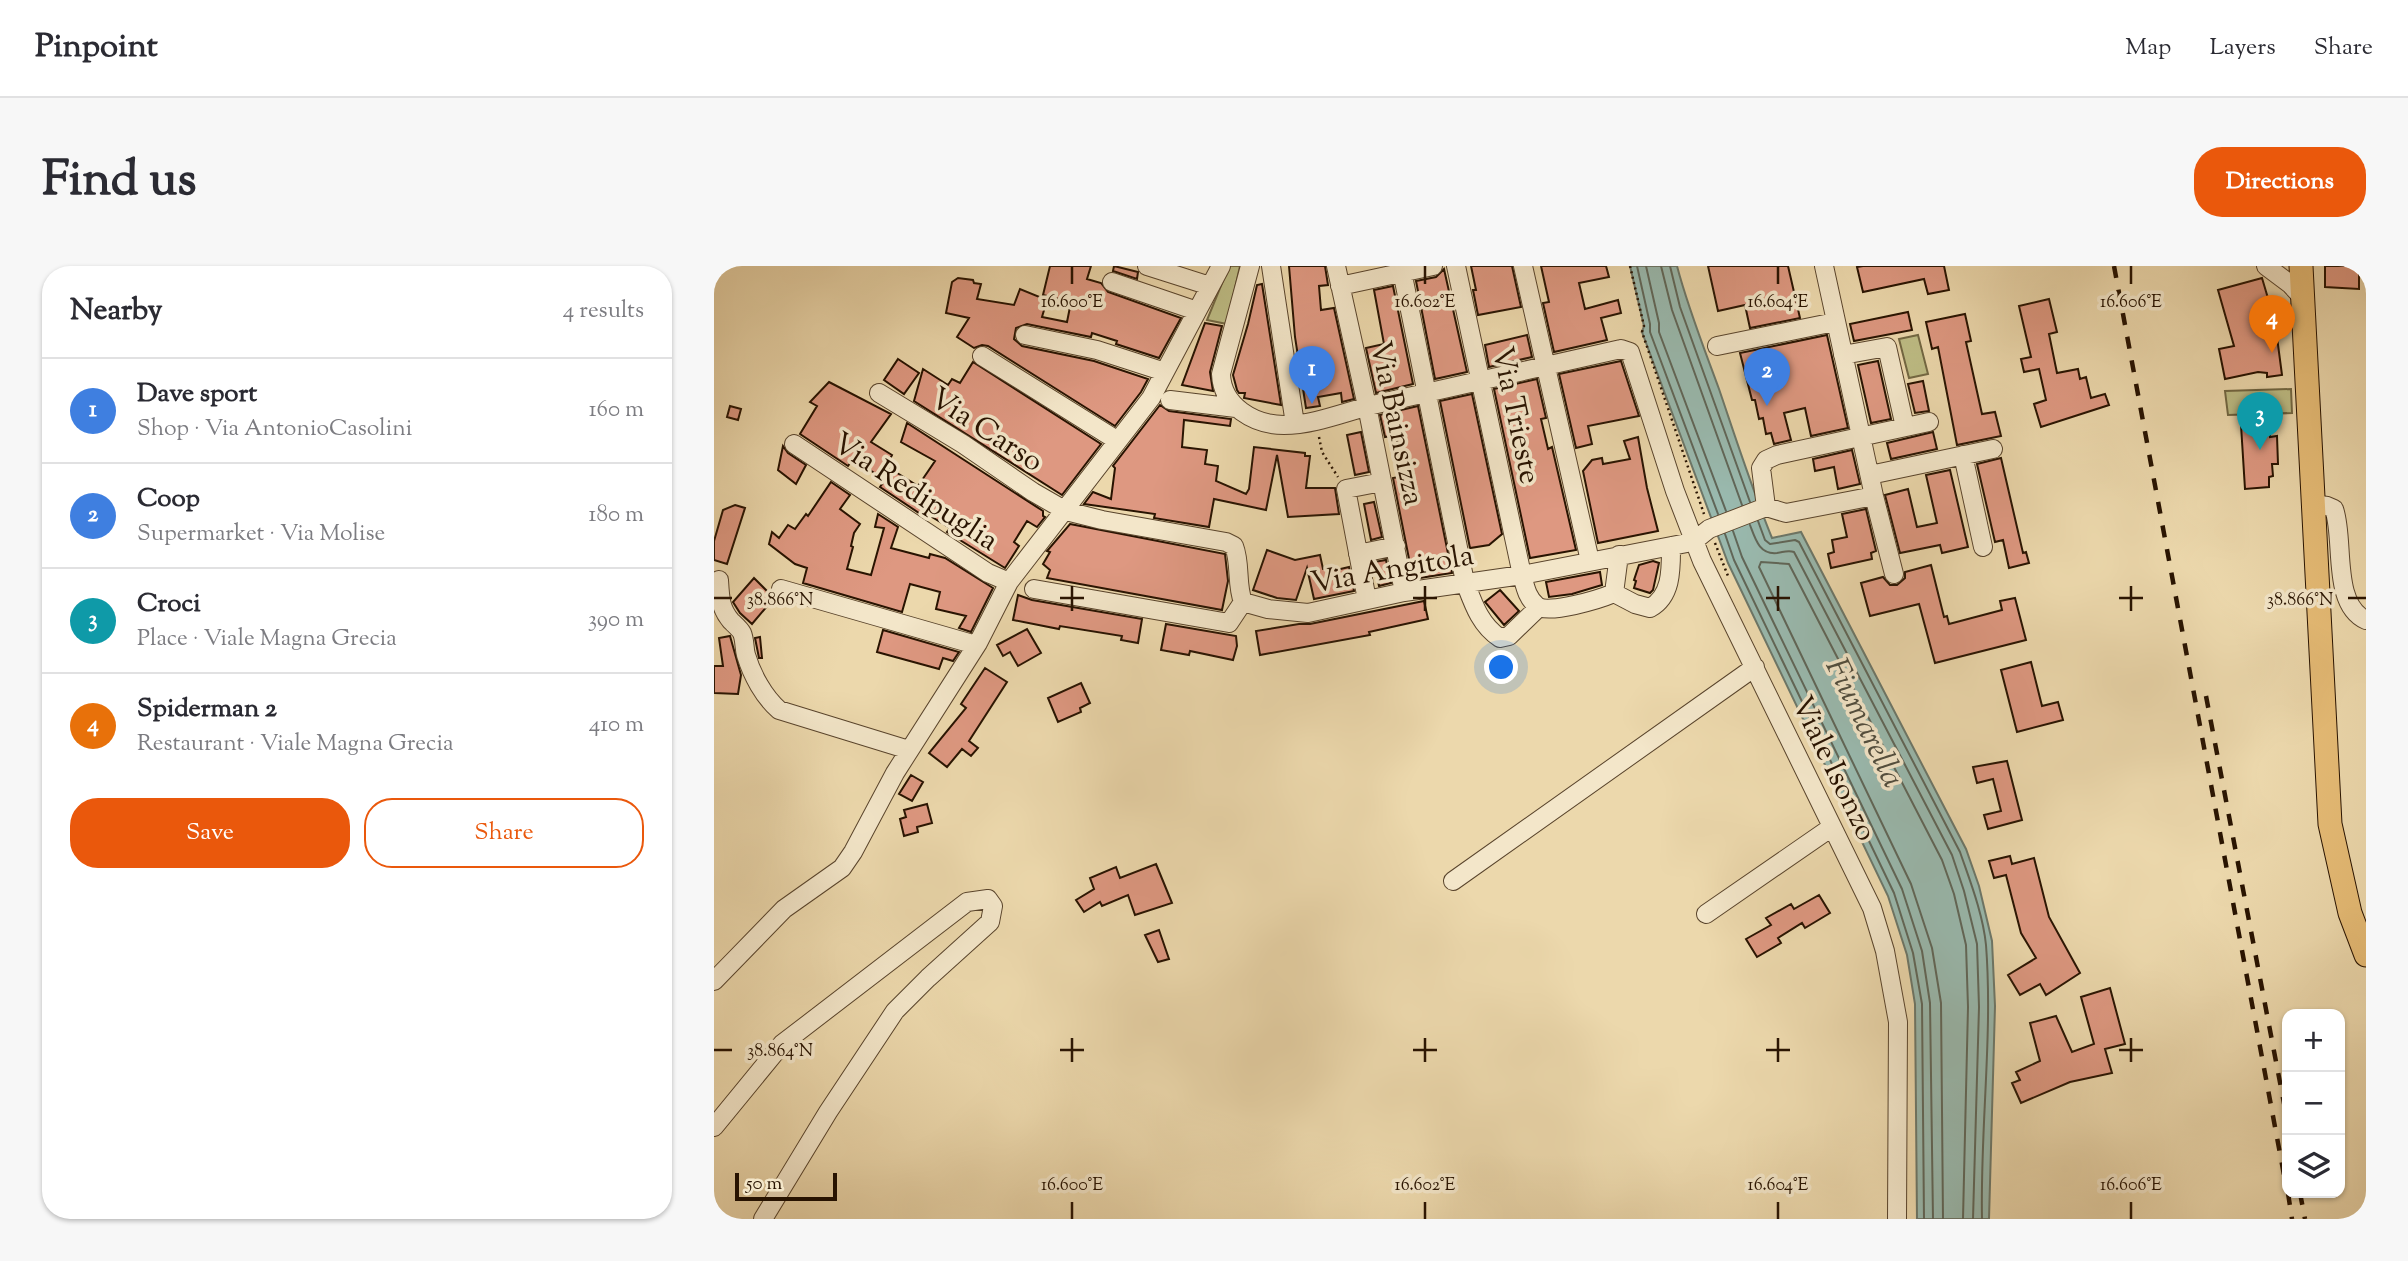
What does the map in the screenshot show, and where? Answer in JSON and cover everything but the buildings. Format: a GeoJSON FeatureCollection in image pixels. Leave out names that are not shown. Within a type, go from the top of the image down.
{"type":"FeatureCollection","features":[{"type":"Feature","properties":{"kind":"main road"},"geometry":{"type":"LineString","coordinates":[[2301,266],[2330,824],[2350,913],[2366,955]]}},
{"type":"Feature","properties":{"kind":"street"},"geometry":{"type":"LineString","coordinates":[[1147,266],[1210,286]]}},
{"type":"Feature","properties":{"kind":"street"},"geometry":{"type":"LineString","coordinates":[[714,981],[784,909],[842,868],[909,750],[976,645],[1009,582],[1118,441],[1161,397],[1165,372],[1221,266]]}},
{"type":"Feature","properties":{"kind":"street"},"geometry":{"type":"LineString","coordinates":[[1242,412],[1222,386],[1222,374],[1250,266]]}},
{"type":"Feature","properties":{"kind":"street"},"geometry":{"type":"LineString","coordinates":[[1271,266],[1294,424]]}},
{"type":"Feature","properties":{"kind":"street","name":"Via Bainsizza"},"geometry":{"type":"LineString","coordinates":[[1336,266],[1405,592]]}},
{"type":"Feature","properties":{"kind":"street"},"geometry":{"type":"LineString","coordinates":[[1340,286],[1402,269],[1433,266]]}},
{"type":"Feature","properties":{"kind":"street","name":"Via Trieste"},"geometry":{"type":"LineString","coordinates":[[1456,266],[1521,575],[1529,598],[1538,608]]}},
{"type":"Feature","properties":{"kind":"street"},"geometry":{"type":"LineString","coordinates":[[1522,266],[1590,561]]}},
{"type":"Feature","properties":{"kind":"street"},"geometry":{"type":"LineString","coordinates":[[1824,266],[1861,436],[1875,473],[1874,496],[1894,574]]}},
{"type":"Feature","properties":{"kind":"street"},"geometry":{"type":"LineString","coordinates":[[2266,266],[2302,297]]}},
{"type":"Feature","properties":{"kind":"street"},"geometry":{"type":"LineString","coordinates":[[1402,269],[1465,582],[1475,609],[1492,632],[1500,638],[1509,636],[1538,608],[1548,609],[1599,599],[1614,593],[1635,604],[1650,607],[1660,602],[1671,577],[1671,546]]}},
{"type":"Feature","properties":{"kind":"street"},"geometry":{"type":"LineString","coordinates":[[1112,282],[1197,311]]}},
{"type":"Feature","properties":{"kind":"street"},"geometry":{"type":"LineString","coordinates":[[1717,346],[1835,322]]}},
{"type":"Feature","properties":{"kind":"street"},"geometry":{"type":"LineString","coordinates":[[1025,335],[1097,350],[1165,372]]}},
{"type":"Feature","properties":{"kind":"street"},"geometry":{"type":"LineString","coordinates":[[1843,355],[1887,347],[1905,427]]}},
{"type":"Feature","properties":{"kind":"street","name":"Viale Isonzo"},"geometry":{"type":"LineString","coordinates":[[1544,366],[1621,349],[1630,352],[1675,491],[1695,541],[1872,908],[1885,951],[1898,1023],[1897,1219]]}},
{"type":"Feature","properties":{"kind":"street"},"geometry":{"type":"LineString","coordinates":[[982,356],[1118,441]]}},
{"type":"Feature","properties":{"kind":"street"},"geometry":{"type":"LineString","coordinates":[[1161,397],[1242,412],[1282,425],[1544,366]]}},
{"type":"Feature","properties":{"kind":"street","name":"Via Carso"},"geometry":{"type":"LineString","coordinates":[[879,393],[1066,511],[1226,542],[1234,546],[1237,553],[1238,590],[1243,602]]}},
{"type":"Feature","properties":{"kind":"street"},"geometry":{"type":"LineString","coordinates":[[1766,507],[1761,468],[1766,460],[1777,455],[1929,422]]}},
{"type":"Feature","properties":{"kind":"street","name":"Via Redipuglia"},"geometry":{"type":"LineString","coordinates":[[794,444],[988,573],[1009,582]]}},
{"type":"Feature","properties":{"kind":"street"},"geometry":{"type":"LineString","coordinates":[[1875,473],[1993,449]]}},
{"type":"Feature","properties":{"kind":"street"},"geometry":{"type":"LineString","coordinates":[[1963,455],[1983,547]]}},
{"type":"Feature","properties":{"kind":"street"},"geometry":{"type":"LineString","coordinates":[[1367,600],[1346,489],[1382,482]]}},
{"type":"Feature","properties":{"kind":"street"},"geometry":{"type":"LineString","coordinates":[[1695,541],[1709,529],[1766,507],[1786,513],[1874,496]]}},
{"type":"Feature","properties":{"kind":"street"},"geometry":{"type":"LineString","coordinates":[[2314,504],[2334,509],[2347,599],[2360,617],[2366,620]]}},
{"type":"Feature","properties":{"kind":"street","name":"Via Angitola"},"geometry":{"type":"LineString","coordinates":[[1243,602],[1268,609],[1308,613],[1405,592],[1521,575],[1695,541]]}},
{"type":"Feature","properties":{"kind":"street"},"geometry":{"type":"LineString","coordinates":[[1358,554],[1396,546]]}},
{"type":"Feature","properties":{"kind":"street"},"geometry":{"type":"LineString","coordinates":[[1614,593],[1619,555]]}},
{"type":"Feature","properties":{"kind":"street"},"geometry":{"type":"LineString","coordinates":[[719,580],[720,602],[724,614],[742,633],[745,654],[754,676],[763,687],[765,698],[779,710],[909,750]]}},
{"type":"Feature","properties":{"kind":"street"},"geometry":{"type":"LineString","coordinates":[[781,589],[976,645]]}},
{"type":"Feature","properties":{"kind":"street"},"geometry":{"type":"LineString","coordinates":[[1034,589],[1228,623],[1243,602]]}},
{"type":"Feature","properties":{"kind":"street"},"geometry":{"type":"LineString","coordinates":[[1453,881],[1755,667]]}},
{"type":"Feature","properties":{"kind":"street"},"geometry":{"type":"LineString","coordinates":[[1706,914],[1832,827]]}},
{"type":"Feature","properties":{"kind":"street"},"geometry":{"type":"LineString","coordinates":[[714,1127],[782,1044],[967,902],[988,899],[993,906],[990,922],[895,1011],[763,1219]]}},
{"type":"Feature","properties":{"kind":"path"},"geometry":{"type":"LineString","coordinates":[[1630,266],[1646,346],[1709,529]]}},
{"type":"Feature","properties":{"kind":"path"},"geometry":{"type":"LineString","coordinates":[[1318,432],[1322,452],[1346,489]]}},
{"type":"Feature","properties":{"kind":"shaded area"},"geometry":{"type":"Polygon","coordinates":[[[1229,266],[1240,266],[1227,324],[1207,320],[1229,266]]]}},
{"type":"Feature","properties":{"kind":"shaded area"},"geometry":{"type":"Polygon","coordinates":[[[1918,335],[1928,374],[1909,378],[1899,339],[1918,335]]]}},
{"type":"Feature","properties":{"kind":"shaded area"},"geometry":{"type":"Polygon","coordinates":[[[2291,389],[2292,413],[2228,415],[2225,391],[2291,389]]]}},
{"type":"Feature","properties":{"kind":"water","name":"Fiumarella"},"geometry":{"type":"Polygon","coordinates":[[[1630,266],[1677,266],[1696,328],[1772,538],[1801,532],[1966,849],[1979,886],[1992,941],[1995,1006],[1989,1219],[1917,1219],[1915,1004],[1907,955],[1888,896],[1728,563],[1642,332],[1644,326],[1630,266]]]}},
{"type":"Feature","properties":{"kind":"railway"},"geometry":{"type":"LineString","coordinates":[[2114,266],[2282,1164]]}},
{"type":"Feature","properties":{"kind":"railway"},"geometry":{"type":"LineString","coordinates":[[2206,696],[2282,1093]]}},
{"type":"Feature","properties":{"kind":"railway"},"geometry":{"type":"LineString","coordinates":[[2289,1198],[2292,1219]]}},
{"type":"Feature","properties":{"kind":"railway"},"geometry":{"type":"LineString","coordinates":[[2301,1198],[2305,1219]]}},
{"type":"Feature","properties":{"kind":"place","name":"Spiderman 2"},"geometry":{"type":"Point","coordinates":[2272,353]}},
{"type":"Feature","properties":{"kind":"place","name":"Dave sport"},"geometry":{"type":"Point","coordinates":[1312,404]}},
{"type":"Feature","properties":{"kind":"place","name":"Coop"},"geometry":{"type":"Point","coordinates":[1767,406]}},
{"type":"Feature","properties":{"kind":"place","name":"Croci"},"geometry":{"type":"Point","coordinates":[2260,450]}}]}
